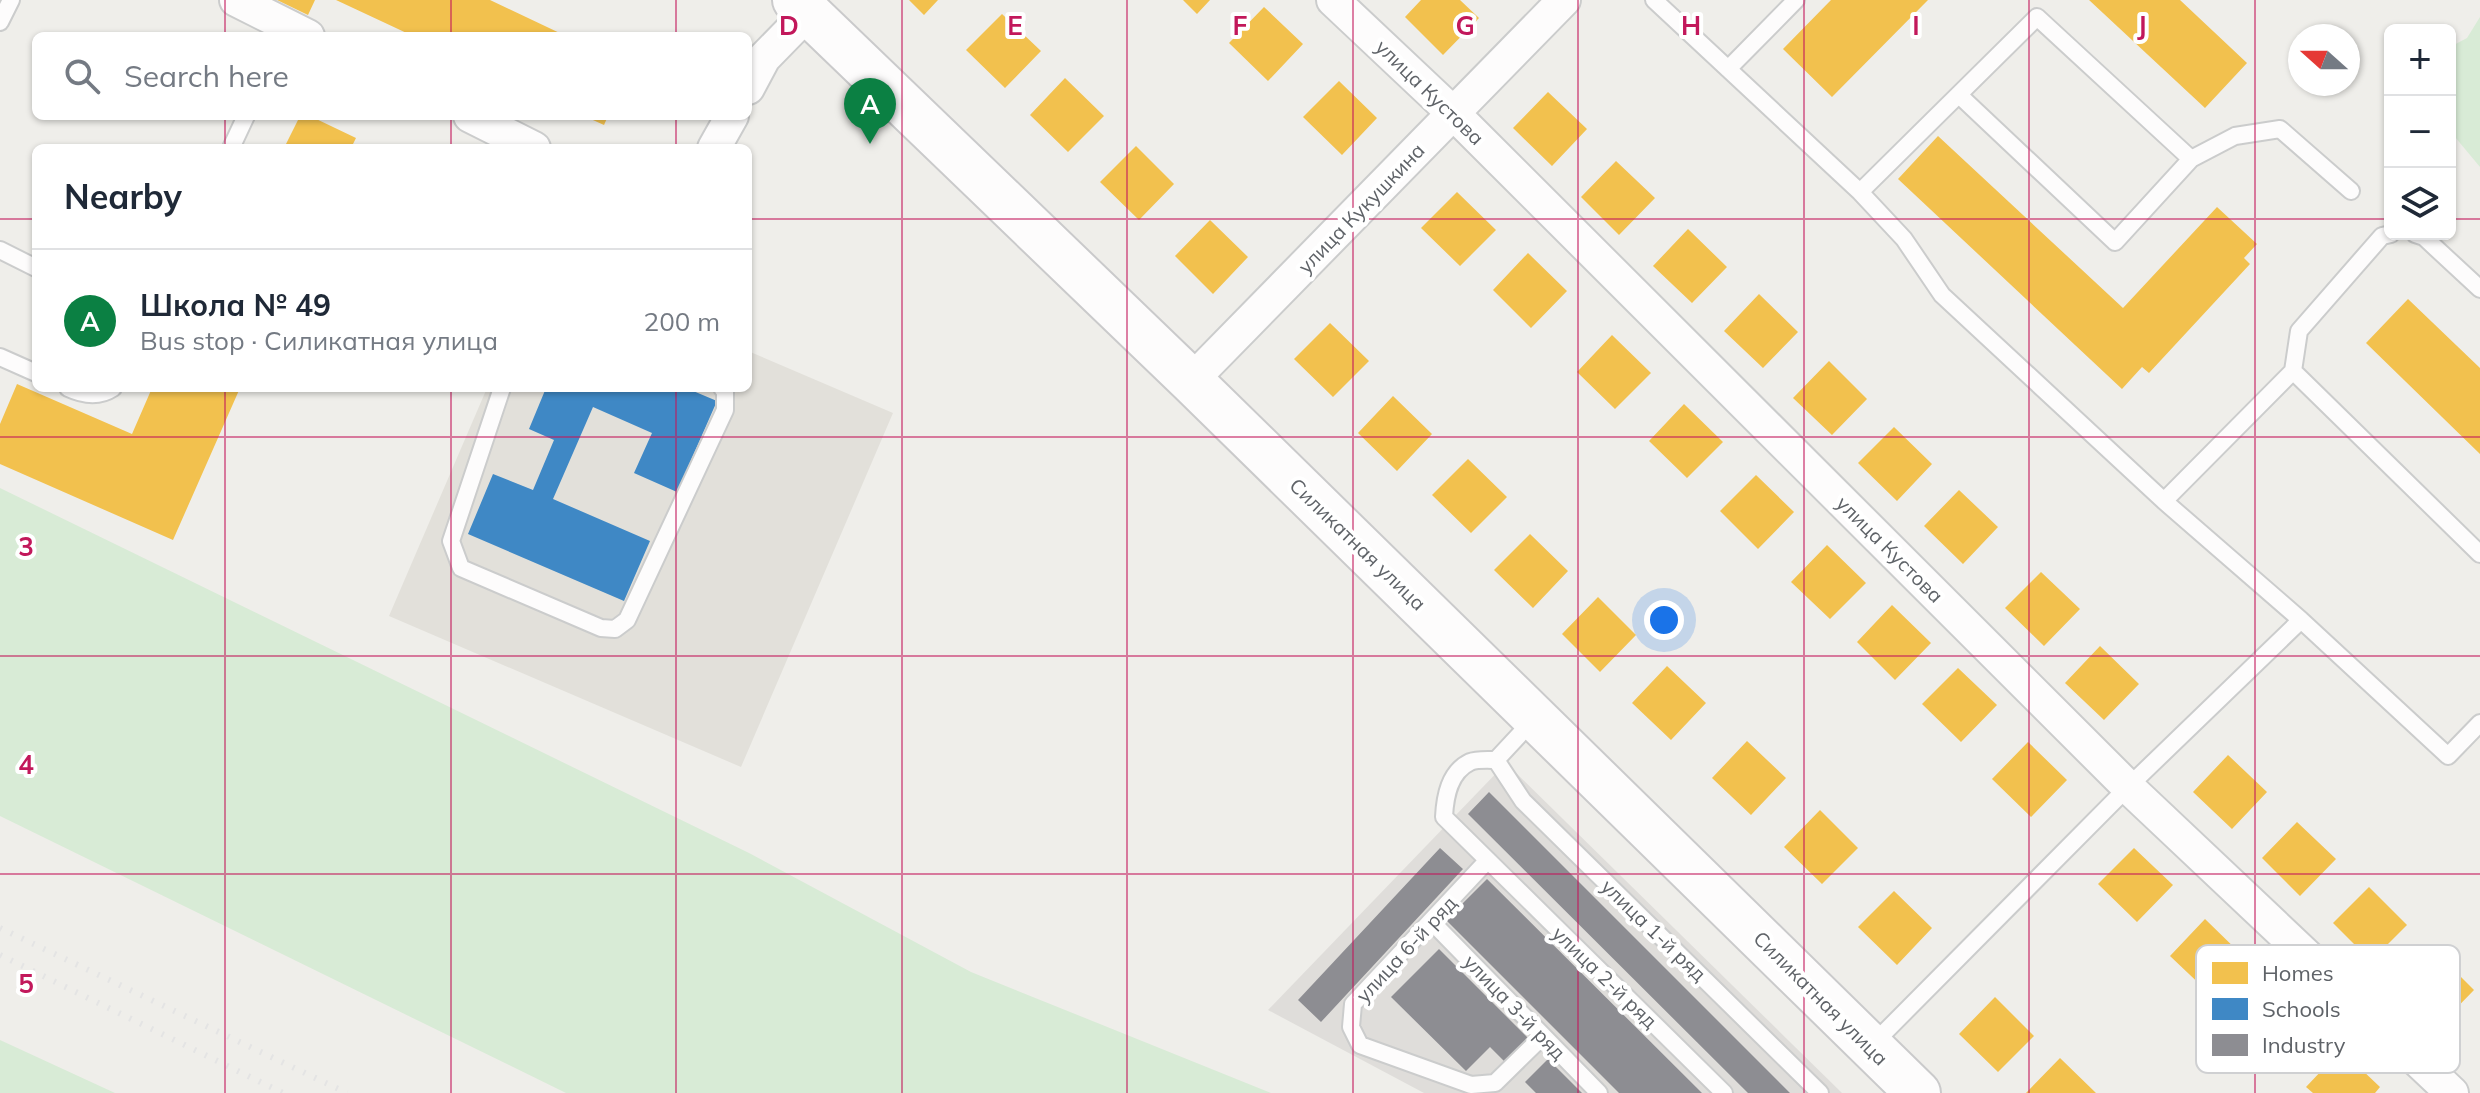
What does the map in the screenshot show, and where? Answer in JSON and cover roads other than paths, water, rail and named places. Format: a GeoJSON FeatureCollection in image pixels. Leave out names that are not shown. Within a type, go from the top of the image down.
{"type":"FeatureCollection","features":[{"type":"Feature","properties":{"kind":"street"},"geometry":{"type":"LineString","coordinates":[[236,0],[292,32]]}},
{"type":"Feature","properties":{"kind":"street","name":"улица Кустова"},"geometry":{"type":"LineString","coordinates":[[1333,0],[1454,114],[2128,787],[2295,945]]}},
{"type":"Feature","properties":{"kind":"street","name":"улица Кукушкина"},"geometry":{"type":"LineString","coordinates":[[1191,381],[1564,0]]}},
{"type":"Feature","properties":{"kind":"street"},"geometry":{"type":"LineString","coordinates":[[752,80],[801,6]]}},
{"type":"Feature","properties":{"kind":"street","name":"Силикатная улица"},"geometry":{"type":"LineString","coordinates":[[801,6],[1191,381],[1918,1093]]}},
{"type":"Feature","properties":{"kind":"street"},"geometry":{"type":"LineString","coordinates":[[478,120],[526,144]]}},
{"type":"Feature","properties":{"kind":"street"},"geometry":{"type":"LineString","coordinates":[[716,144],[730,120]]}},
{"type":"Feature","properties":{"kind":"street","name":"улица Кустова"},"geometry":{"type":"LineString","coordinates":[[2431,1073],[2452,1093]]}},
{"type":"Feature","properties":{"kind":"lane"},"geometry":{"type":"LineString","coordinates":[[0,22],[11,0]]}},
{"type":"Feature","properties":{"kind":"lane"},"geometry":{"type":"LineString","coordinates":[[1654,0],[1860,192],[1904,239],[1942,295],[2164,501],[2301,620],[2448,756],[2480,723]]}},
{"type":"Feature","properties":{"kind":"lane"},"geometry":{"type":"LineString","coordinates":[[1728,69],[1796,0]]}},
{"type":"Feature","properties":{"kind":"lane"},"geometry":{"type":"LineString","coordinates":[[1860,192],[2037,17],[2191,159]]}},
{"type":"Feature","properties":{"kind":"lane"},"geometry":{"type":"LineString","coordinates":[[1959,95],[2115,242],[2191,159],[2235,136],[2280,129],[2351,191]]}},
{"type":"Feature","properties":{"kind":"lane"},"geometry":{"type":"LineString","coordinates":[[233,144],[244,120]]}},
{"type":"Feature","properties":{"kind":"lane"},"geometry":{"type":"LineString","coordinates":[[2164,501],[2293,371],[2299,331],[2384,236]]}},
{"type":"Feature","properties":{"kind":"lane"},"geometry":{"type":"LineString","coordinates":[[2427,240],[2480,289]]}},
{"type":"Feature","properties":{"kind":"lane"},"geometry":{"type":"LineString","coordinates":[[0,250],[32,266]]}},
{"type":"Feature","properties":{"kind":"lane"},"geometry":{"type":"LineString","coordinates":[[0,357],[32,371]]}},
{"type":"Feature","properties":{"kind":"lane"},"geometry":{"type":"LineString","coordinates":[[2293,371],[2480,554]]}},
{"type":"Feature","properties":{"kind":"lane"},"geometry":{"type":"LineString","coordinates":[[76,392],[85,396],[106,392]]}},
{"type":"Feature","properties":{"kind":"lane"},"geometry":{"type":"LineString","coordinates":[[501,392],[451,541],[461,568],[601,628],[615,629],[627,620],[725,410],[725,392]]}},
{"type":"Feature","properties":{"kind":"lane"},"geometry":{"type":"LineString","coordinates":[[1871,1047],[2128,787],[2301,620]]}},
{"type":"Feature","properties":{"kind":"lane"},"geometry":{"type":"LineString","coordinates":[[1496,760],[1536,717]]}},
{"type":"Feature","properties":{"kind":"lane","name":"улица 2-й ряд"},"geometry":{"type":"LineString","coordinates":[[1496,760],[1471,762],[1455,776],[1445,795],[1444,817],[1724,1093]]}},
{"type":"Feature","properties":{"kind":"lane","name":"улица 1-й ряд"},"geometry":{"type":"LineString","coordinates":[[1496,760],[1523,801],[1820,1093]]}},
{"type":"Feature","properties":{"kind":"lane","name":"улица 6-й ряд"},"geometry":{"type":"LineString","coordinates":[[1487,861],[1353,1004],[1351,1027],[1360,1045],[1471,1085],[1495,1083],[1543,1036]]}},
{"type":"Feature","properties":{"kind":"lane","name":"улица 3-й ряд"},"geometry":{"type":"LineString","coordinates":[[1431,921],[1599,1093]]}},
{"type":"Feature","properties":{"kind":"railway"},"geometry":{"type":"LineString","coordinates":[[0,928],[347,1093]]}},
{"type":"Feature","properties":{"kind":"railway"},"geometry":{"type":"LineString","coordinates":[[0,955],[283,1093]]}},
{"type":"Feature","properties":{"kind":"place","name":"Школа № 49"},"geometry":{"type":"Point","coordinates":[870,144]}}]}
